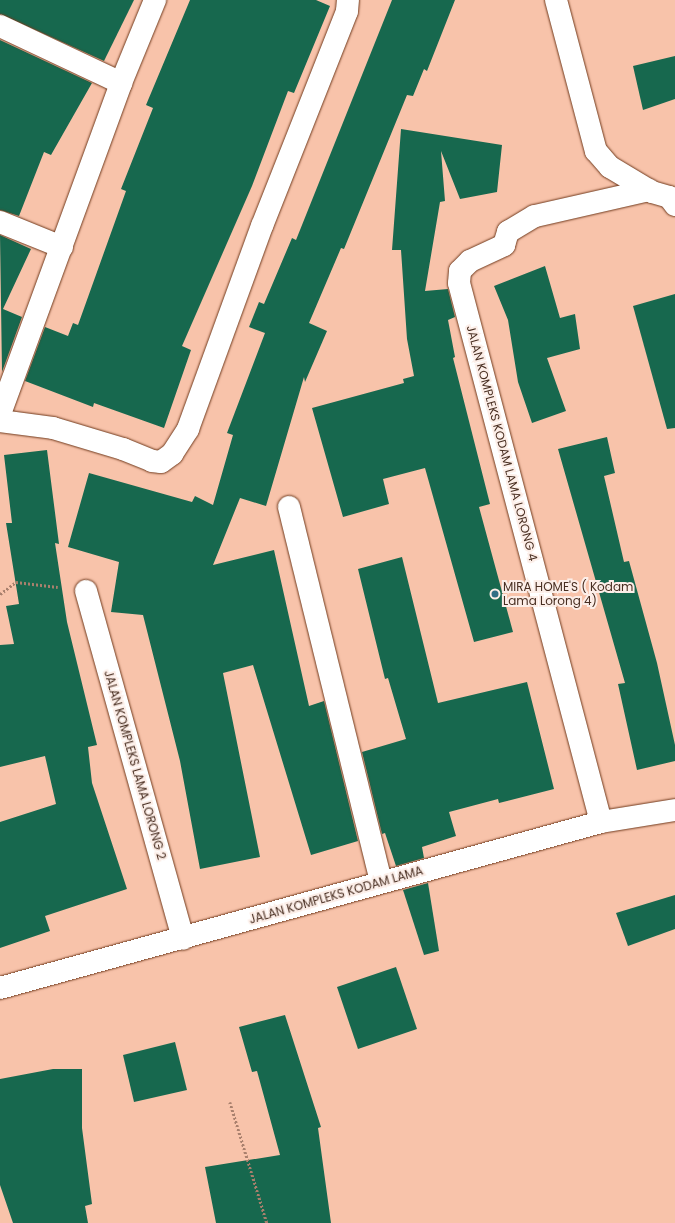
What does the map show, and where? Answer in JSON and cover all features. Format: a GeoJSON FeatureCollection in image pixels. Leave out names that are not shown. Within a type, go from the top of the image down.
{"type":"FeatureCollection","features":[{"type":"Feature","properties":{"kind":"street"},"geometry":{"type":"LineString","coordinates":[[0,414],[121,83],[155,0]]}},
{"type":"Feature","properties":{"kind":"street"},"geometry":{"type":"LineString","coordinates":[[0,421],[53,428],[123,449],[152,461],[161,462],[172,454],[188,429],[262,226],[347,11],[348,0]]}},
{"type":"Feature","properties":{"kind":"street"},"geometry":{"type":"LineString","coordinates":[[556,0],[596,151],[610,167],[649,190],[669,197],[675,205]]}},
{"type":"Feature","properties":{"kind":"street"},"geometry":{"type":"LineString","coordinates":[[0,26],[121,83]]}},
{"type":"Feature","properties":{"kind":"street","name":"JALAN KOMPLEKS KODAM LAMA LORONG 4"},"geometry":{"type":"LineString","coordinates":[[601,822],[459,283],[460,271],[470,261],[504,245],[508,232],[535,216],[649,190]]}},
{"type":"Feature","properties":{"kind":"street"},"geometry":{"type":"LineString","coordinates":[[0,222],[62,247]]}},
{"type":"Feature","properties":{"kind":"street"},"geometry":{"type":"LineString","coordinates":[[289,507],[380,881]]}},
{"type":"Feature","properties":{"kind":"street","name":"JALAN KOMPLEKS LAMA LORONG 2"},"geometry":{"type":"LineString","coordinates":[[86,591],[183,939]]}},
{"type":"Feature","properties":{"kind":"street","name":"JALAN KOMPLEKS KODAM LAMA"},"geometry":{"type":"LineString","coordinates":[[0,988],[183,939],[380,881],[601,822],[675,810]]}},
{"type":"Feature","properties":{"kind":"path"},"geometry":{"type":"LineString","coordinates":[[0,594],[16,582],[86,591]]}},
{"type":"Feature","properties":{"kind":"path"},"geometry":{"type":"LineString","coordinates":[[230,1102],[267,1223]]}},
{"type":"Feature","properties":{"kind":"building"},"geometry":{"type":"Polygon","coordinates":[[[0,0],[134,0],[104,61],[0,14],[0,0]]]}},
{"type":"Feature","properties":{"kind":"building"},"geometry":{"type":"Polygon","coordinates":[[[190,0],[316,0],[330,6],[294,93],[288,91],[252,186],[182,346],[191,350],[164,428],[94,403],[93,407],[25,381],[45,327],[68,336],[73,323],[78,325],[126,191],[121,189],[153,108],[146,105],[190,0]]]}},
{"type":"Feature","properties":{"kind":"building"},"geometry":{"type":"Polygon","coordinates":[[[392,0],[455,0],[427,71],[424,69],[413,96],[407,95],[344,249],[341,248],[309,323],[327,331],[305,382],[304,377],[266,506],[240,498],[213,565],[274,550],[309,706],[324,701],[358,841],[311,855],[253,665],[223,673],[260,857],[200,869],[180,761],[143,615],[111,612],[119,562],[68,547],[89,473],[192,502],[195,496],[213,505],[233,435],[227,433],[265,333],[249,327],[259,302],[264,304],[292,238],[296,240],[392,0]]]}},
{"type":"Feature","properties":{"kind":"building"},"geometry":{"type":"Polygon","coordinates":[[[0,40],[92,83],[51,155],[44,152],[19,216],[0,210],[0,40]]]}},
{"type":"Feature","properties":{"kind":"building"},"geometry":{"type":"Polygon","coordinates":[[[675,56],[675,99],[643,110],[633,66],[675,56]]]}},
{"type":"Feature","properties":{"kind":"building"},"geometry":{"type":"Polygon","coordinates":[[[401,129],[502,145],[497,192],[460,199],[441,151],[445,201],[440,202],[425,291],[448,289],[455,317],[448,320],[455,357],[453,358],[490,504],[479,507],[513,632],[474,642],[425,468],[383,479],[389,504],[343,517],[312,408],[404,383],[403,379],[414,376],[407,339],[401,250],[392,250],[401,129]]]}},
{"type":"Feature","properties":{"kind":"building"},"geometry":{"type":"Polygon","coordinates":[[[0,235],[31,249],[3,309],[22,317],[2,372],[0,235]]]}},
{"type":"Feature","properties":{"kind":"building"},"geometry":{"type":"Polygon","coordinates":[[[545,266],[560,318],[575,314],[580,349],[547,358],[566,411],[532,423],[518,382],[508,320],[494,286],[545,266]]]}},
{"type":"Feature","properties":{"kind":"building"},"geometry":{"type":"Polygon","coordinates":[[[675,294],[675,428],[667,429],[633,306],[675,294]]]}},
{"type":"Feature","properties":{"kind":"building"},"geometry":{"type":"Polygon","coordinates":[[[607,437],[615,473],[604,476],[624,562],[629,561],[657,663],[675,745],[675,761],[637,770],[618,684],[625,683],[558,449],[607,437]]]}},
{"type":"Feature","properties":{"kind":"building"},"geometry":{"type":"Polygon","coordinates":[[[47,450],[59,544],[55,543],[67,622],[97,745],[88,747],[92,783],[127,889],[45,916],[50,931],[0,948],[0,822],[56,804],[45,756],[0,767],[0,645],[14,644],[6,606],[19,604],[6,523],[12,523],[4,455],[47,450]]]}},
{"type":"Feature","properties":{"kind":"building"},"geometry":{"type":"Polygon","coordinates":[[[402,557],[438,703],[527,682],[554,789],[499,803],[498,799],[449,812],[456,836],[422,847],[424,858],[396,866],[385,833],[382,834],[362,752],[406,739],[388,678],[385,679],[358,569],[402,557]]]}},
{"type":"Feature","properties":{"kind":"building"},"geometry":{"type":"Polygon","coordinates":[[[428,883],[439,951],[424,955],[403,890],[428,883]]]}},
{"type":"Feature","properties":{"kind":"building"},"geometry":{"type":"Polygon","coordinates":[[[675,895],[675,929],[628,946],[616,913],[675,895]]]}},
{"type":"Feature","properties":{"kind":"building"},"geometry":{"type":"Polygon","coordinates":[[[396,967],[417,1029],[358,1049],[337,987],[396,967]]]}},
{"type":"Feature","properties":{"kind":"building"},"geometry":{"type":"Polygon","coordinates":[[[285,1015],[321,1127],[318,1128],[331,1223],[216,1223],[205,1167],[280,1155],[257,1071],[252,1072],[239,1027],[285,1015]]]}},
{"type":"Feature","properties":{"kind":"building"},"geometry":{"type":"Polygon","coordinates":[[[175,1042],[187,1090],[134,1102],[123,1055],[175,1042]]]}},
{"type":"Feature","properties":{"kind":"building"},"geometry":{"type":"Polygon","coordinates":[[[53,1069],[82,1069],[82,1128],[92,1204],[85,1206],[88,1223],[13,1223],[0,1185],[0,1079],[53,1069]]]}},
{"type":"Feature","properties":{"kind":"place","name":"MIRA HOME'S ( Kodam Lama Lorong 4)"},"geometry":{"type":"Point","coordinates":[495,594]}}]}
